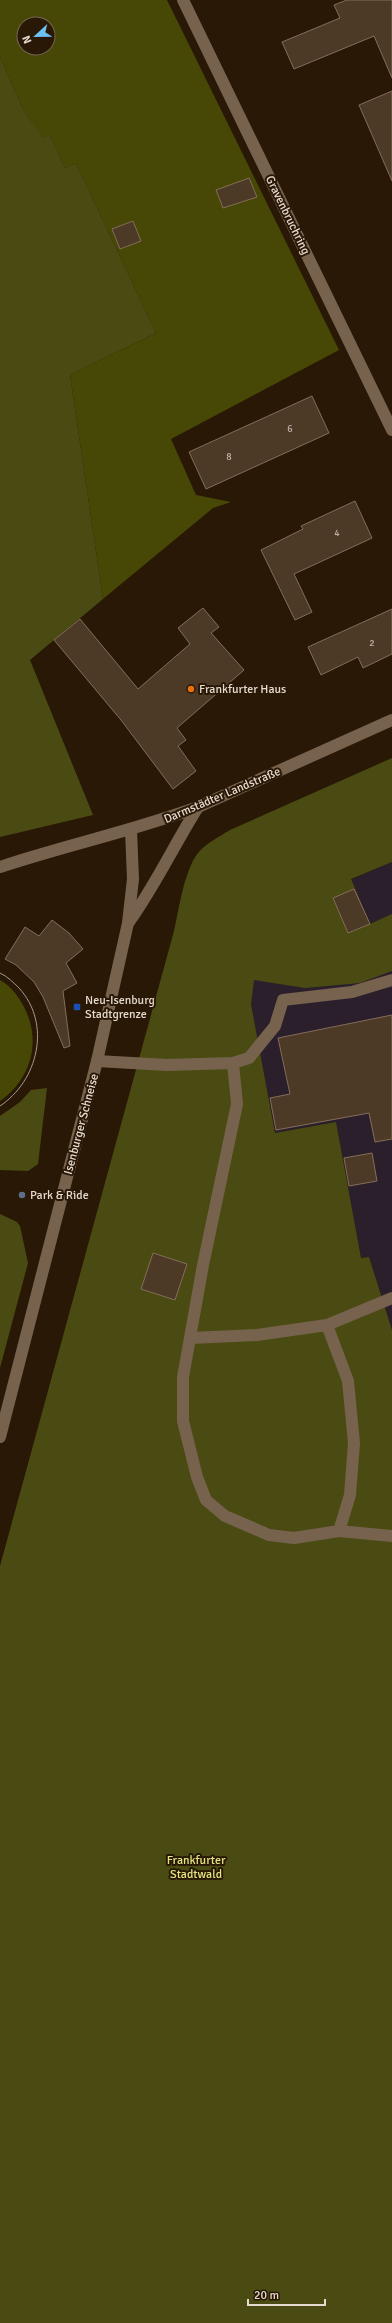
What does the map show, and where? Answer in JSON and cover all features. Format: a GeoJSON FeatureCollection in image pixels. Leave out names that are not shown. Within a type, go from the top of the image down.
{"type":"FeatureCollection","features":[{"type":"Feature","properties":{"kind":"main road","name":"Gravenbruchring"},"geometry":{"type":"LineString","coordinates":[[183,0],[392,430]]}},
{"type":"Feature","properties":{"kind":"main road","name":"Darmstädter Landstraße"},"geometry":{"type":"LineString","coordinates":[[0,867],[49,851],[130,830],[198,807],[392,720]]}},
{"type":"Feature","properties":{"kind":"main road"},"geometry":{"type":"LineString","coordinates":[[128,923],[152,890],[157,876],[198,807]]}},
{"type":"Feature","properties":{"kind":"main road","name":"Isenburger Schneise"},"geometry":{"type":"LineString","coordinates":[[0,1437],[98,1061],[128,923],[133,879],[130,830]]}},
{"type":"Feature","properties":{"kind":"main road"},"geometry":{"type":"LineString","coordinates":[[98,1061],[167,1065],[233,1064],[249,1058],[275,1026],[283,1000],[352,992],[392,980]]}},
{"type":"Feature","properties":{"kind":"main road"},"geometry":{"type":"LineString","coordinates":[[233,1064],[237,1104],[203,1265],[183,1377],[184,1421],[197,1477],[206,1500],[225,1516],[269,1535],[294,1538],[339,1531],[392,1536]]}},
{"type":"Feature","properties":{"kind":"main road"},"geometry":{"type":"LineString","coordinates":[[191,1338],[257,1335],[327,1325],[392,1298]]}},
{"type":"Feature","properties":{"kind":"main road"},"geometry":{"type":"LineString","coordinates":[[327,1325],[348,1381],[354,1442],[350,1495],[339,1531]]}},
{"type":"Feature","properties":{"kind":"shaded area"},"geometry":{"type":"Polygon","coordinates":[[[0,0],[167,0],[339,350],[171,439],[196,495],[231,502],[213,508],[103,599],[70,375],[156,333],[76,163],[65,168],[50,135],[43,139],[24,111],[0,57],[0,0]]]}},
{"type":"Feature","properties":{"kind":"shaded area"},"geometry":{"type":"Polygon","coordinates":[[[392,862],[392,1330],[369,1257],[361,1258],[336,1122],[275,1133],[251,1004],[214,926],[307,898],[392,862]]]}},
{"type":"Feature","properties":{"kind":"shaded area"},"geometry":{"type":"Polygon","coordinates":[[[0,980],[8,985],[24,1007],[32,1033],[32,1046],[26,1071],[11,1092],[0,1101],[0,980]]]}},
{"type":"Feature","properties":{"kind":"green space"},"geometry":{"type":"Polygon","coordinates":[[[0,57],[24,111],[43,138],[50,135],[65,168],[76,163],[156,333],[70,375],[103,599],[30,660],[93,815],[0,837],[0,57]]]}},
{"type":"Feature","properties":{"kind":"green space","name":"Frankfurter Stadtwald"},"geometry":{"type":"Polygon","coordinates":[[[392,758],[392,862],[351,879],[370,924],[392,914],[392,971],[360,983],[305,988],[254,980],[251,1004],[275,1133],[336,1122],[361,1258],[369,1257],[392,1330],[392,2323],[0,2323],[0,1566],[174,931],[183,890],[193,861],[205,846],[230,830],[392,758]]]}},
{"type":"Feature","properties":{"kind":"green space"},"geometry":{"type":"Polygon","coordinates":[[[47,1088],[38,1164],[28,1171],[0,1170],[0,1116],[20,1102],[31,1090],[47,1088]]]}},
{"type":"Feature","properties":{"kind":"green space"},"geometry":{"type":"Polygon","coordinates":[[[0,1214],[17,1222],[20,1226],[28,1263],[0,1368],[0,1214]]]}},
{"type":"Feature","properties":{"kind":"building"},"geometry":{"type":"Polygon","coordinates":[[[347,0],[392,0],[392,78],[374,36],[294,69],[282,42],[340,18],[334,5],[347,0]]]}},
{"type":"Feature","properties":{"kind":"building"},"geometry":{"type":"Polygon","coordinates":[[[392,91],[392,181],[359,105],[392,91]]]}},
{"type":"Feature","properties":{"kind":"building"},"geometry":{"type":"Polygon","coordinates":[[[249,178],[257,197],[223,208],[216,190],[249,178]]]}},
{"type":"Feature","properties":{"kind":"building"},"geometry":{"type":"Polygon","coordinates":[[[133,221],[141,241],[120,249],[112,229],[133,221]]]}},
{"type":"Feature","properties":{"kind":"building"},"geometry":{"type":"Polygon","coordinates":[[[312,396],[329,433],[206,489],[189,452],[312,396]]]}},
{"type":"Feature","properties":{"kind":"building"},"geometry":{"type":"Polygon","coordinates":[[[355,501],[372,538],[294,574],[312,612],[295,620],[261,550],[303,529],[301,526],[355,501]]]}},
{"type":"Feature","properties":{"kind":"building"},"geometry":{"type":"Polygon","coordinates":[[[203,608],[219,627],[211,633],[244,670],[177,728],[186,740],[178,746],[196,771],[173,789],[121,720],[54,640],[80,619],[138,689],[190,644],[178,628],[203,608]]]}},
{"type":"Feature","properties":{"kind":"building"},"geometry":{"type":"Polygon","coordinates":[[[392,609],[392,654],[363,668],[358,657],[321,675],[308,647],[392,609]]]}},
{"type":"Feature","properties":{"kind":"building"},"geometry":{"type":"Polygon","coordinates":[[[354,889],[370,924],[348,933],[333,898],[354,889]]]}},
{"type":"Feature","properties":{"kind":"building"},"geometry":{"type":"Polygon","coordinates":[[[52,920],[69,933],[83,949],[66,963],[77,983],[63,991],[70,1046],[64,1048],[43,997],[34,982],[16,965],[5,959],[25,927],[39,936],[52,920]]]}},
{"type":"Feature","properties":{"kind":"building"},"geometry":{"type":"Polygon","coordinates":[[[392,1015],[392,1139],[375,1142],[369,1113],[276,1130],[270,1098],[290,1094],[278,1038],[392,1015]]]}},
{"type":"Feature","properties":{"kind":"building"},"geometry":{"type":"Polygon","coordinates":[[[372,1153],[377,1181],[349,1186],[344,1158],[372,1153]]]}},
{"type":"Feature","properties":{"kind":"building"},"geometry":{"type":"Polygon","coordinates":[[[153,1253],[187,1264],[175,1300],[141,1289],[153,1253]]]}},
{"type":"Feature","properties":{"kind":"tram line"},"geometry":{"type":"LineString","coordinates":[[0,973],[19,988],[29,1002],[35,1018],[38,1035],[36,1051],[24,1082],[13,1095],[0,1106]]}},
{"type":"Feature","properties":{"kind":"place","name":"Frankfurter Haus"},"geometry":{"type":"Point","coordinates":[191,689]}},
{"type":"Feature","properties":{"kind":"place","name":"Neu-Isenburg Stadtgrenze"},"geometry":{"type":"Point","coordinates":[77,1007]}},
{"type":"Feature","properties":{"kind":"place","name":"Park & Ride"},"geometry":{"type":"Point","coordinates":[22,1195]}}]}
